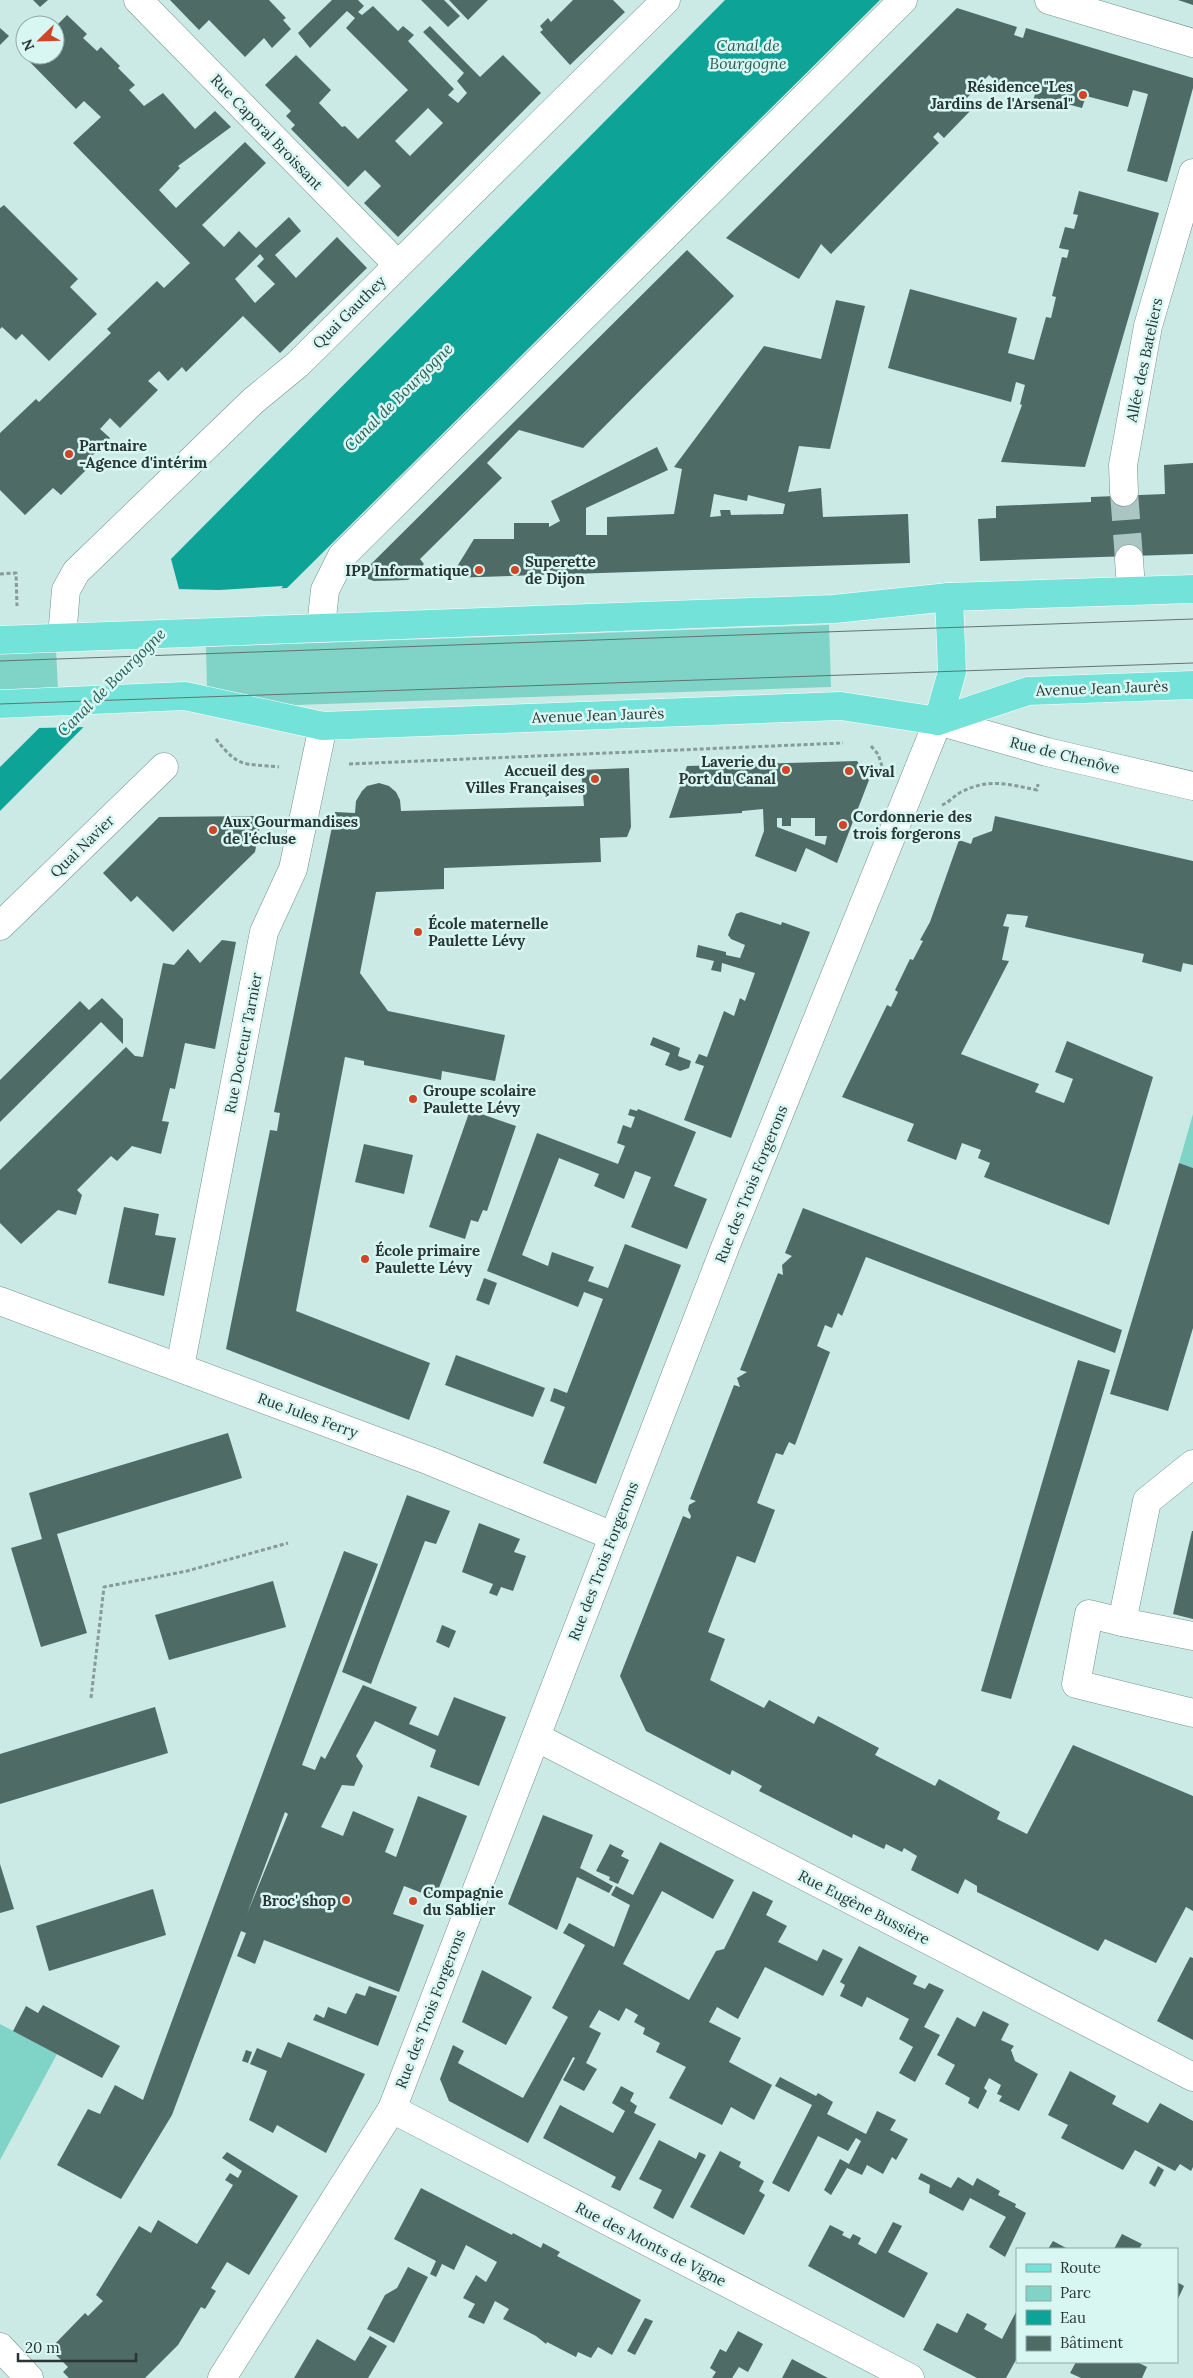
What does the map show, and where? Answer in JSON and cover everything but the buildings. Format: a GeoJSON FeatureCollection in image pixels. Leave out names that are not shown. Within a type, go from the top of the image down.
{"type":"FeatureCollection","features":[{"type":"Feature","properties":{"kind":"main road"},"geometry":{"type":"LineString","coordinates":[[9,640],[834,608],[949,597],[1193,589]]}},
{"type":"Feature","properties":{"kind":"main road"},"geometry":{"type":"LineString","coordinates":[[938,721],[952,672],[949,597]]}},
{"type":"Feature","properties":{"kind":"main road","name":"Avenue Jean Jaurès"},"geometry":{"type":"LineString","coordinates":[[0,704],[184,696],[323,726],[841,706],[938,721],[1028,691],[1193,685]]}},
{"type":"Feature","properties":{"kind":"street","name":"Rue Caporal Broissant"},"geometry":{"type":"LineString","coordinates":[[138,0],[397,264]]}},
{"type":"Feature","properties":{"kind":"street"},"geometry":{"type":"LineString","coordinates":[[321,627],[324,590],[342,556],[903,0]]}},
{"type":"Feature","properties":{"kind":"street"},"geometry":{"type":"LineString","coordinates":[[1049,0],[1193,43]]}},
{"type":"Feature","properties":{"kind":"street","name":"Quai Gauthey"},"geometry":{"type":"LineString","coordinates":[[62,637],[66,590],[76,572],[253,401],[298,364],[662,1]]}},
{"type":"Feature","properties":{"kind":"street","name":"Allée des Bateliers"},"geometry":{"type":"LineString","coordinates":[[1124,492],[1123,465],[1148,326],[1193,174]]}},
{"type":"Feature","properties":{"kind":"street"},"geometry":{"type":"LineString","coordinates":[[1129,559],[1131,590]]}},
{"type":"Feature","properties":{"kind":"street","name":"Rue de Chenôve"},"geometry":{"type":"LineString","coordinates":[[938,721],[1047,752],[1193,786]]}},
{"type":"Feature","properties":{"kind":"street","name":"Rue des Trois Forgerons"},"geometry":{"type":"LineString","coordinates":[[222,2378],[392,2109],[722,1254],[938,721]]}},
{"type":"Feature","properties":{"kind":"street","name":"Rue Docteur Tarnier"},"geometry":{"type":"LineString","coordinates":[[180,1366],[264,932],[293,869],[323,726]]}},
{"type":"Feature","properties":{"kind":"street","name":"Quai Navier"},"geometry":{"type":"LineString","coordinates":[[0,926],[164,767]]}},
{"type":"Feature","properties":{"kind":"street","name":"Rue Jules Ferry"},"geometry":{"type":"LineString","coordinates":[[0,1301],[180,1366],[430,1461],[613,1536]]}},
{"type":"Feature","properties":{"kind":"street"},"geometry":{"type":"LineString","coordinates":[[1122,1622],[1147,1501],[1193,1464]]}},
{"type":"Feature","properties":{"kind":"street"},"geometry":{"type":"LineString","coordinates":[[1193,1636],[1089,1614],[1076,1684],[1193,1713]]}},
{"type":"Feature","properties":{"kind":"street","name":"Rue Eugène Bussière"},"geometry":{"type":"LineString","coordinates":[[536,1736],[1193,2077]]}},
{"type":"Feature","properties":{"kind":"street","name":"Rue des Monts de Vigne"},"geometry":{"type":"LineString","coordinates":[[392,2109],[910,2378]]}},
{"type":"Feature","properties":{"kind":"street"},"geometry":{"type":"LineString","coordinates":[[0,2347],[29,2378]]}},
{"type":"Feature","properties":{"kind":"path"},"geometry":{"type":"LineString","coordinates":[[0,574],[16,573],[9,640]]}},
{"type":"Feature","properties":{"kind":"path"},"geometry":{"type":"LineString","coordinates":[[184,696],[230,757],[237,762],[313,771],[349,764],[849,743]]}},
{"type":"Feature","properties":{"kind":"path"},"geometry":{"type":"LineString","coordinates":[[864,744],[870,745],[878,754],[882,766],[877,784],[943,806],[959,793],[984,782],[1005,783],[1037,790],[1047,752]]}},
{"type":"Feature","properties":{"kind":"path"},"geometry":{"type":"LineString","coordinates":[[90,1698],[104,1587],[187,1571],[288,1543]]}},
{"type":"Feature","properties":{"kind":"green space"},"geometry":{"type":"Polygon","coordinates":[[[829,625],[831,687],[295,705],[272,703],[207,688],[206,647],[829,625]]]}},
{"type":"Feature","properties":{"kind":"green space"},"geometry":{"type":"Polygon","coordinates":[[[56,649],[58,690],[0,692],[0,652],[56,649]]]}},
{"type":"Feature","properties":{"kind":"green space"},"geometry":{"type":"Polygon","coordinates":[[[1193,1114],[1193,1168],[1179,1163],[1193,1114]]]}},
{"type":"Feature","properties":{"kind":"green space"},"geometry":{"type":"Polygon","coordinates":[[[0,2024],[57,2054],[0,2160],[0,2024]]]}},
{"type":"Feature","properties":{"kind":"water","name":"Canal de Bourgogne"},"geometry":{"type":"Polygon","coordinates":[[[725,0],[880,0],[287,588],[219,591],[0,811],[0,767],[179,589],[171,559],[725,0]]]}},
{"type":"Feature","properties":{"kind":"pier"},"geometry":{"type":"Polygon","coordinates":[[[283,586],[279,591],[220,594],[88,727],[37,728],[175,589],[219,590],[283,586]]]}},
{"type":"Feature","properties":{"kind":"tunnel"},"geometry":{"type":"LineString","coordinates":[[1124,492],[1129,559]]}},
{"type":"Feature","properties":{"kind":"tram line"},"geometry":{"type":"LineString","coordinates":[[0,661],[1193,619]]}},
{"type":"Feature","properties":{"kind":"tram line"},"geometry":{"type":"LineString","coordinates":[[0,704],[1193,663]]}},
{"type":"Feature","properties":{"kind":"place","name":"Résidence \"Les Jardins de l'Arsenal\""},"geometry":{"type":"Point","coordinates":[1083,95]}},
{"type":"Feature","properties":{"kind":"place","name":"Partnaire -Agence d'intérim"},"geometry":{"type":"Point","coordinates":[69,454]}},
{"type":"Feature","properties":{"kind":"place","name":"IPP Informatique"},"geometry":{"type":"Point","coordinates":[479,570]}},
{"type":"Feature","properties":{"kind":"place","name":"Superette de Dijon"},"geometry":{"type":"Point","coordinates":[515,570]}},
{"type":"Feature","properties":{"kind":"place","name":"Laverie du Port du Canal"},"geometry":{"type":"Point","coordinates":[786,770]}},
{"type":"Feature","properties":{"kind":"place","name":"Vival"},"geometry":{"type":"Point","coordinates":[849,771]}},
{"type":"Feature","properties":{"kind":"place","name":"Accueil des Villes Françaises"},"geometry":{"type":"Point","coordinates":[595,779]}},
{"type":"Feature","properties":{"kind":"place","name":"Cordonnerie des trois forgerons"},"geometry":{"type":"Point","coordinates":[843,825]}},
{"type":"Feature","properties":{"kind":"place","name":"Aux Gourmandises de l'écluse"},"geometry":{"type":"Point","coordinates":[213,830]}},
{"type":"Feature","properties":{"kind":"place","name":"École maternelle Paulette Lévy"},"geometry":{"type":"Point","coordinates":[418,932]}},
{"type":"Feature","properties":{"kind":"place","name":"Groupe scolaire Paulette Lévy"},"geometry":{"type":"Point","coordinates":[413,1099]}},
{"type":"Feature","properties":{"kind":"place","name":"École primaire Paulette Lévy"},"geometry":{"type":"Point","coordinates":[365,1259]}},
{"type":"Feature","properties":{"kind":"place","name":"Broc' shop"},"geometry":{"type":"Point","coordinates":[346,1900]}},
{"type":"Feature","properties":{"kind":"place","name":"Compagnie du Sablier"},"geometry":{"type":"Point","coordinates":[413,1901]}}]}
